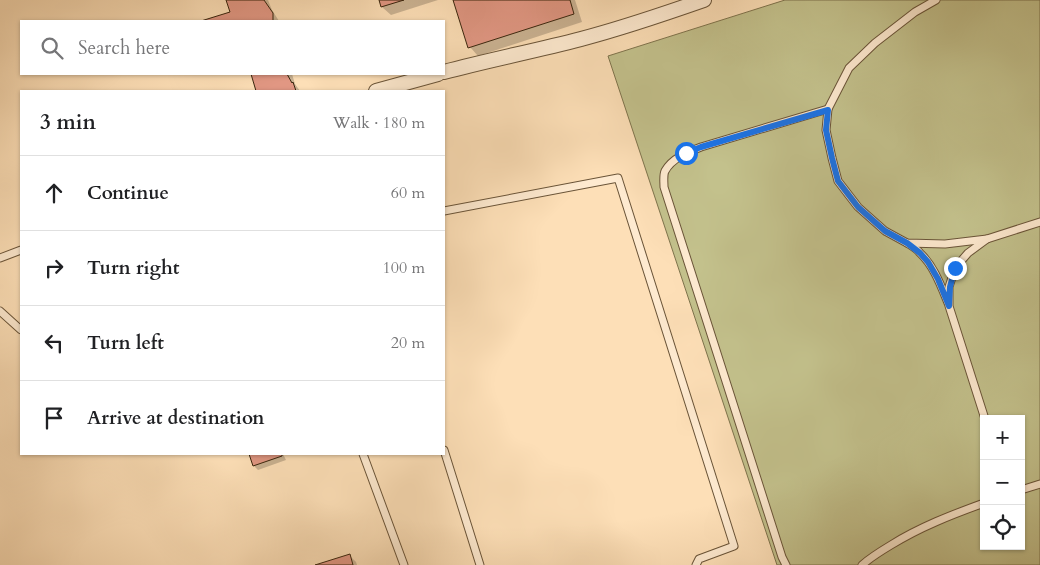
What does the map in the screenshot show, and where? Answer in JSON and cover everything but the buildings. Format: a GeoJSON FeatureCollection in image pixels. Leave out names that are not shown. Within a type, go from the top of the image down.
{"type":"FeatureCollection","features":[{"type":"Feature","properties":{"kind":"street"},"geometry":{"type":"LineString","coordinates":[[445,72],[581,39],[663,15],[681,4],[704,0]]}},
{"type":"Feature","properties":{"kind":"street"},"geometry":{"type":"LineString","coordinates":[[380,90],[434,75]]}},
{"type":"Feature","properties":{"kind":"lane"},"geometry":{"type":"LineString","coordinates":[[936,0],[915,12],[848,68],[828,110],[826,130],[838,181],[858,207],[885,231],[907,243],[920,253],[938,279],[949,306],[984,415]]}},
{"type":"Feature","properties":{"kind":"lane"},"geometry":{"type":"LineString","coordinates":[[786,565],[664,187],[664,172],[674,161],[686,153],[701,147],[828,110]]}},
{"type":"Feature","properties":{"kind":"lane"},"geometry":{"type":"LineString","coordinates":[[445,211],[618,178],[734,546],[700,559],[696,565]]}},
{"type":"Feature","properties":{"kind":"lane"},"geometry":{"type":"LineString","coordinates":[[907,243],[945,244],[987,239],[1040,222]]}},
{"type":"Feature","properties":{"kind":"lane"},"geometry":{"type":"LineString","coordinates":[[949,306],[950,287],[955,268],[968,253],[987,239]]}},
{"type":"Feature","properties":{"kind":"lane"},"geometry":{"type":"LineString","coordinates":[[0,258],[20,250]]}},
{"type":"Feature","properties":{"kind":"lane"},"geometry":{"type":"LineString","coordinates":[[0,311],[20,329]]}},
{"type":"Feature","properties":{"kind":"lane"},"geometry":{"type":"LineString","coordinates":[[445,453],[480,565]]}},
{"type":"Feature","properties":{"kind":"lane"},"geometry":{"type":"LineString","coordinates":[[364,455],[404,565]]}},
{"type":"Feature","properties":{"kind":"lane"},"geometry":{"type":"LineString","coordinates":[[1025,489],[1040,484]]}},
{"type":"Feature","properties":{"kind":"lane"},"geometry":{"type":"LineString","coordinates":[[862,565],[908,535],[945,517],[980,504]]}},
{"type":"Feature","properties":{"kind":"shaded area"},"geometry":{"type":"Polygon","coordinates":[[[785,0],[1040,0],[1040,565],[777,565],[608,56],[785,0]]]}},
{"type":"Feature","properties":{"kind":"route"},"geometry":{"type":"LineString","coordinates":[[686,153],[828,110],[826,130],[838,181],[858,207],[885,231],[907,243],[928,262],[938,279],[949,306],[950,287],[955,268]]}}]}
